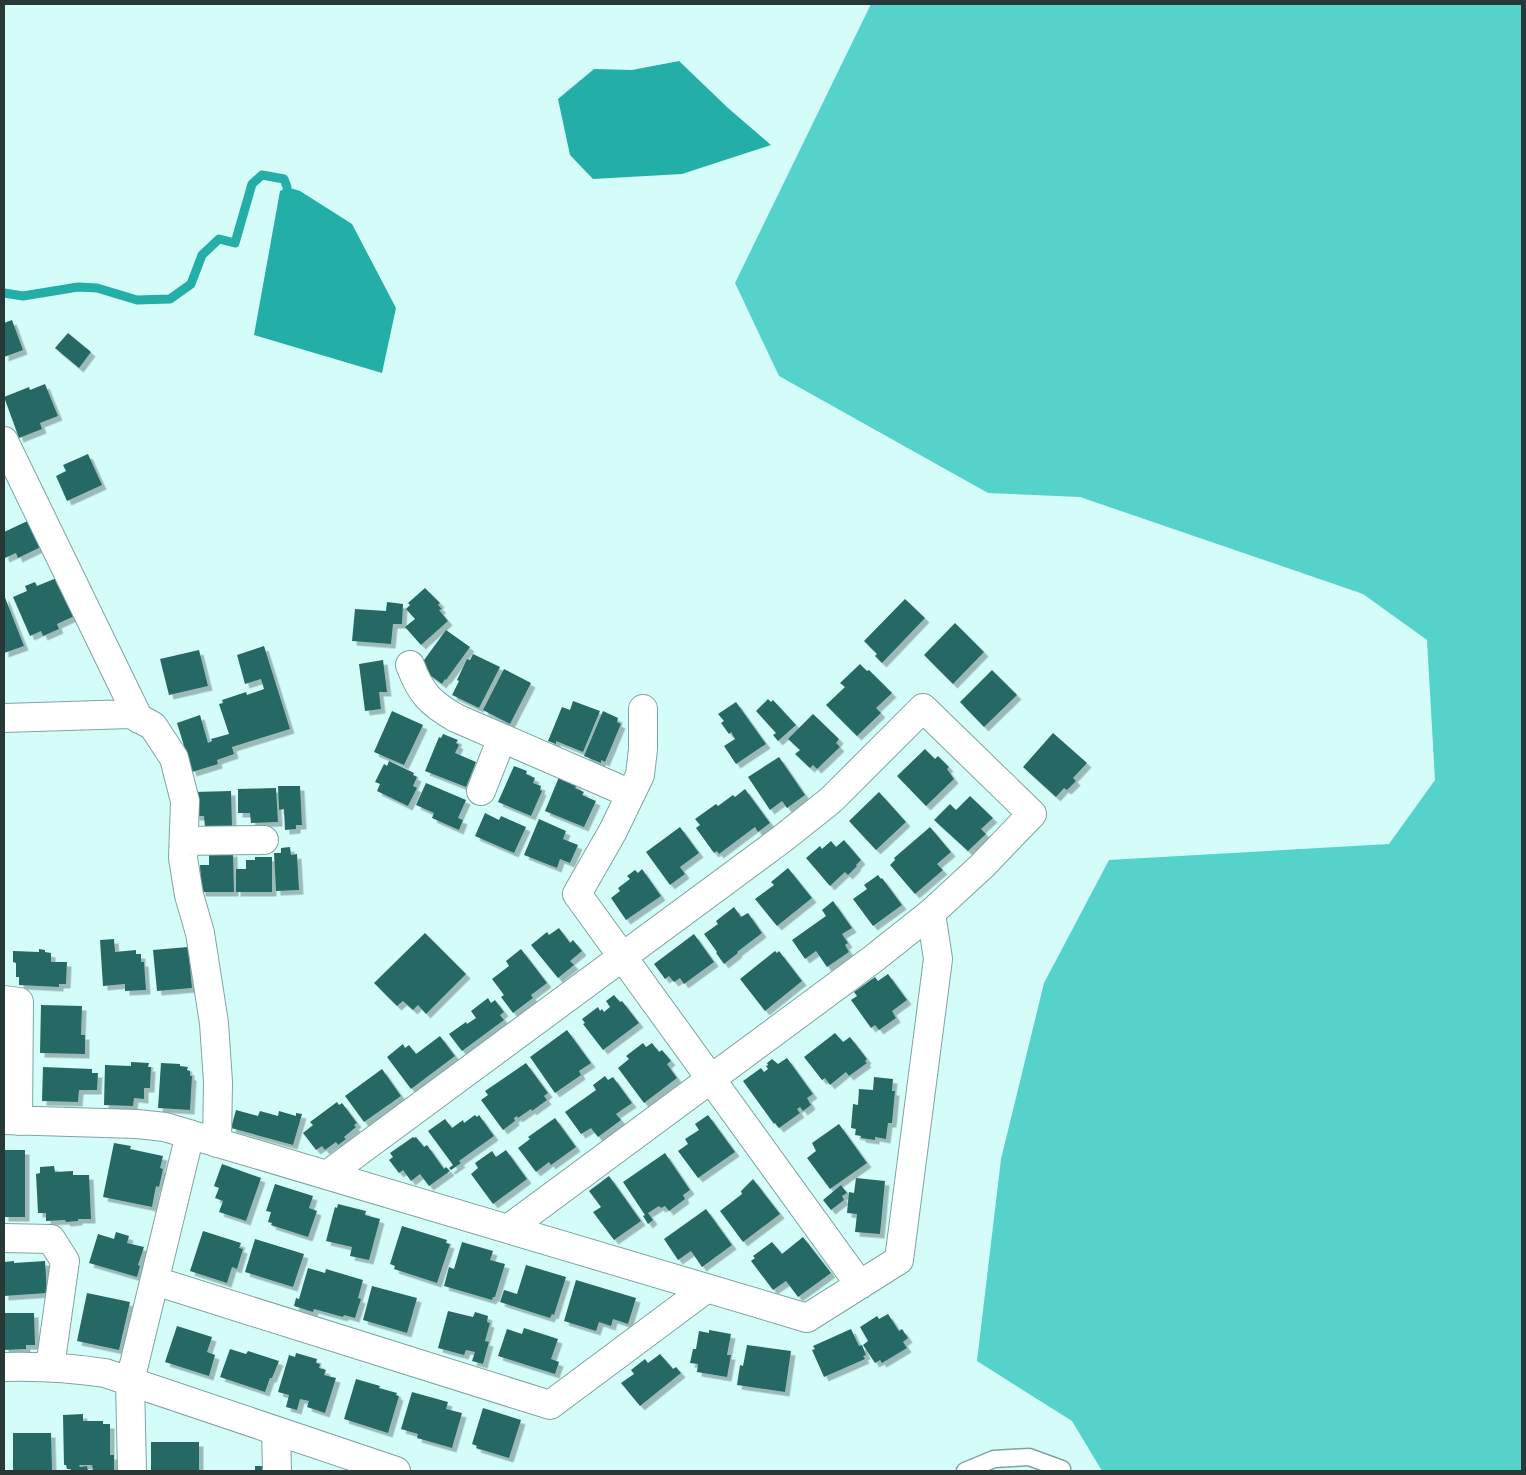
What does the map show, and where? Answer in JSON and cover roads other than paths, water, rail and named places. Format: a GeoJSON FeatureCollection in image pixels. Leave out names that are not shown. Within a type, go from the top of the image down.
{"type":"FeatureCollection","features":[{"type":"Feature","properties":{"kind":"street"},"geometry":{"type":"LineString","coordinates":[[4,441],[139,719]]}},
{"type":"Feature","properties":{"kind":"street"},"geometry":{"type":"LineString","coordinates":[[410,665],[418,686],[436,706],[456,718],[631,794]]}},
{"type":"Feature","properties":{"kind":"street"},"geometry":{"type":"LineString","coordinates":[[327,1176],[782,839],[831,800],[923,708],[1032,814],[982,866],[873,959],[508,1229]]}},
{"type":"Feature","properties":{"kind":"street"},"geometry":{"type":"LineString","coordinates":[[643,709],[643,749],[640,775],[613,831],[577,894],[860,1285]]}},
{"type":"Feature","properties":{"kind":"street"},"geometry":{"type":"LineString","coordinates":[[4,718],[131,714],[153,726],[174,758],[184,801],[183,858],[188,895],[200,933],[214,1022],[218,1082],[217,1143]]}},
{"type":"Feature","properties":{"kind":"street"},"geometry":{"type":"LineString","coordinates":[[482,791],[502,738]]}},
{"type":"Feature","properties":{"kind":"street"},"geometry":{"type":"LineString","coordinates":[[184,841],[264,840]]}},
{"type":"Feature","properties":{"kind":"street"},"geometry":{"type":"LineString","coordinates":[[4,1000],[19,1002],[11,1121],[138,1124],[165,1127],[807,1318],[899,1260],[938,959],[930,912]]}},
{"type":"Feature","properties":{"kind":"street"},"geometry":{"type":"LineString","coordinates":[[132,1471],[130,1381],[190,1134]]}},
{"type":"Feature","properties":{"kind":"street"},"geometry":{"type":"LineString","coordinates":[[4,1238],[51,1239],[64,1261],[50,1367]]}},
{"type":"Feature","properties":{"kind":"street"},"geometry":{"type":"LineString","coordinates":[[154,1281],[550,1405],[707,1288]]}},
{"type":"Feature","properties":{"kind":"street"},"geometry":{"type":"LineString","coordinates":[[4,1367],[76,1368],[105,1373],[276,1431],[352,1464],[396,1471]]}},
{"type":"Feature","properties":{"kind":"street"},"geometry":{"type":"LineString","coordinates":[[276,1431],[276,1471]]}},
{"type":"Feature","properties":{"kind":"lane"},"geometry":{"type":"LineString","coordinates":[[965,1471],[994,1460],[1029,1457],[1062,1469]]}},
{"type":"Feature","properties":{"kind":"waterway"},"geometry":{"type":"LineString","coordinates":[[4,293],[23,296],[78,287],[97,288],[137,300],[170,299],[191,284],[202,255],[219,239],[235,243],[252,184],[262,175],[284,179],[287,187]]}}]}
